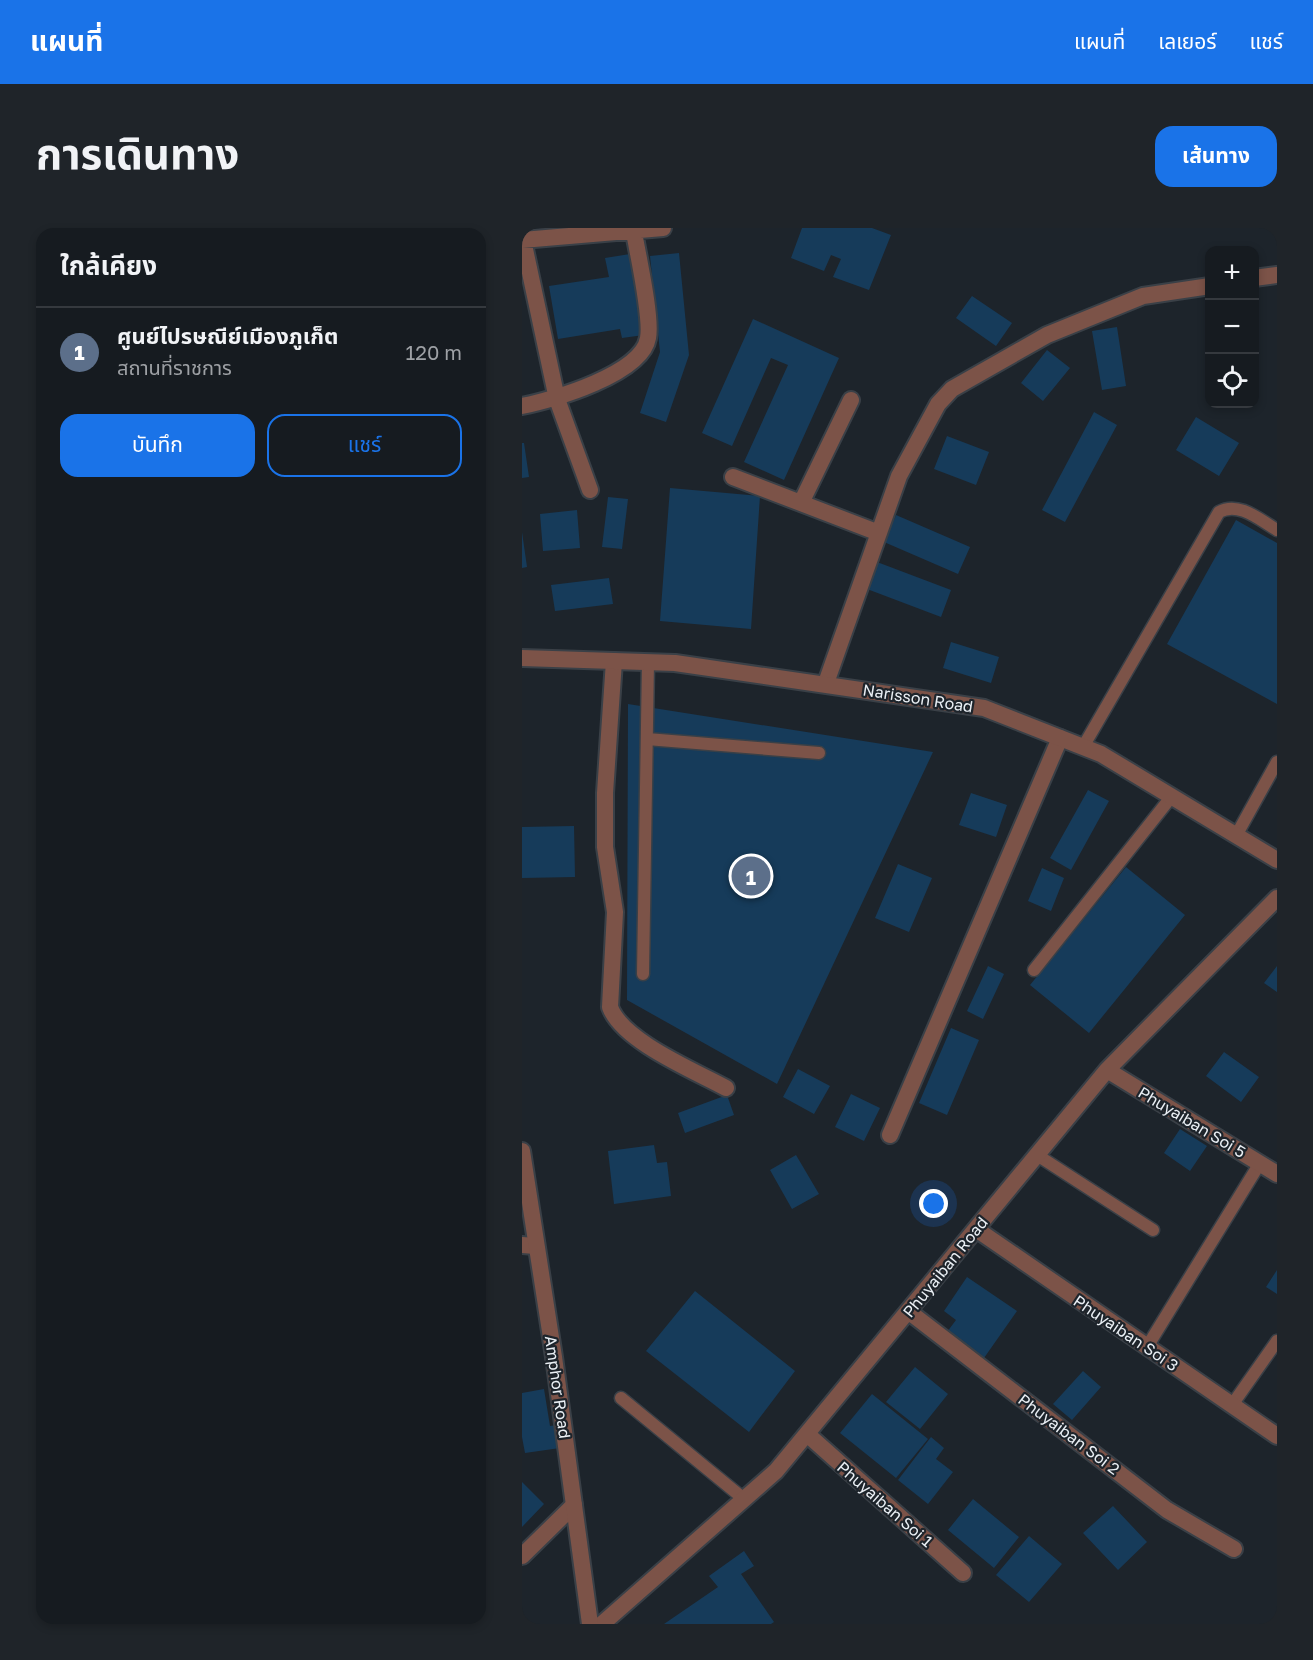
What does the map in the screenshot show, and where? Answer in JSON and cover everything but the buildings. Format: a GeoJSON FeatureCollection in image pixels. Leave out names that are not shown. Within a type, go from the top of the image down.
{"type":"FeatureCollection","features":[{"type":"Feature","properties":{"kind":"street"},"geometry":{"type":"LineString","coordinates":[[590,490],[557,399],[523,240],[663,228]]}},
{"type":"Feature","properties":{"kind":"street"},"geometry":{"type":"LineString","coordinates":[[522,406],[557,399],[629,365],[643,351],[648,338],[647,320],[634,232]]}},
{"type":"Feature","properties":{"kind":"street"},"geometry":{"type":"LineString","coordinates":[[1259,278],[1277,275]]}},
{"type":"Feature","properties":{"kind":"street"},"geometry":{"type":"LineString","coordinates":[[825,683],[899,476],[938,404],[952,389],[1047,334],[1143,296],[1205,286]]}},
{"type":"Feature","properties":{"kind":"street"},"geometry":{"type":"LineString","coordinates":[[801,503],[851,400]]}},
{"type":"Feature","properties":{"kind":"street"},"geometry":{"type":"LineString","coordinates":[[733,477],[879,533]]}},
{"type":"Feature","properties":{"kind":"street","name":"Narisson Road"},"geometry":{"type":"LineString","coordinates":[[522,658],[675,663],[825,683],[984,708],[1101,754],[1277,860]]}},
{"type":"Feature","properties":{"kind":"street"},"geometry":{"type":"LineString","coordinates":[[614,661],[605,793],[606,847],[615,912],[610,1007],[614,1017],[622,1026],[657,1050],[726,1088]]}},
{"type":"Feature","properties":{"kind":"street"},"geometry":{"type":"LineString","coordinates":[[890,1135],[1060,738]]}},
{"type":"Feature","properties":{"kind":"street","name":"Phuyaiban Road"},"geometry":{"type":"LineString","coordinates":[[602,1624],[776,1471],[1107,1070],[1277,898]]}},
{"type":"Feature","properties":{"kind":"street","name":"Phuyaiban Soi 5"},"geometry":{"type":"LineString","coordinates":[[1107,1070],[1277,1174]]}},
{"type":"Feature","properties":{"kind":"street","name":"Amphor Road"},"geometry":{"type":"LineString","coordinates":[[522,1151],[529,1245],[554,1357],[590,1624]]}},
{"type":"Feature","properties":{"kind":"street","name":"Phuyaiban Soi 3"},"geometry":{"type":"LineString","coordinates":[[975,1229],[1277,1436]]}},
{"type":"Feature","properties":{"kind":"street","name":"Phuyaiban Soi 2"},"geometry":{"type":"LineString","coordinates":[[908,1311],[1167,1510],[1234,1549]]}},
{"type":"Feature","properties":{"kind":"street","name":"Phuyaiban Soi 1"},"geometry":{"type":"LineString","coordinates":[[807,1434],[963,1573]]}},
{"type":"Feature","properties":{"kind":"street"},"geometry":{"type":"LineString","coordinates":[[522,1556],[574,1505]]}},
{"type":"Feature","properties":{"kind":"lane"},"geometry":{"type":"LineString","coordinates":[[1083,747],[1219,512],[1226,508],[1237,508],[1277,530]]}},
{"type":"Feature","properties":{"kind":"lane"},"geometry":{"type":"LineString","coordinates":[[643,974],[648,662]]}},
{"type":"Feature","properties":{"kind":"lane"},"geometry":{"type":"LineString","coordinates":[[647,739],[819,753]]}},
{"type":"Feature","properties":{"kind":"lane"},"geometry":{"type":"LineString","coordinates":[[1237,834],[1277,762]]}},
{"type":"Feature","properties":{"kind":"lane"},"geometry":{"type":"LineString","coordinates":[[1034,970],[1172,796]]}},
{"type":"Feature","properties":{"kind":"lane"},"geometry":{"type":"LineString","coordinates":[[1037,1155],[1153,1230]]}},
{"type":"Feature","properties":{"kind":"lane"},"geometry":{"type":"LineString","coordinates":[[1147,1347],[1260,1163]]}},
{"type":"Feature","properties":{"kind":"lane"},"geometry":{"type":"LineString","coordinates":[[1232,1405],[1277,1341]]}},
{"type":"Feature","properties":{"kind":"lane"},"geometry":{"type":"LineString","coordinates":[[621,1398],[744,1499]]}},
{"type":"Feature","properties":{"kind":"place","name":"ศูนย์ไปรษณีย์เมืองภูเก็ต"},"geometry":{"type":"Point","coordinates":[751,876]}}]}
